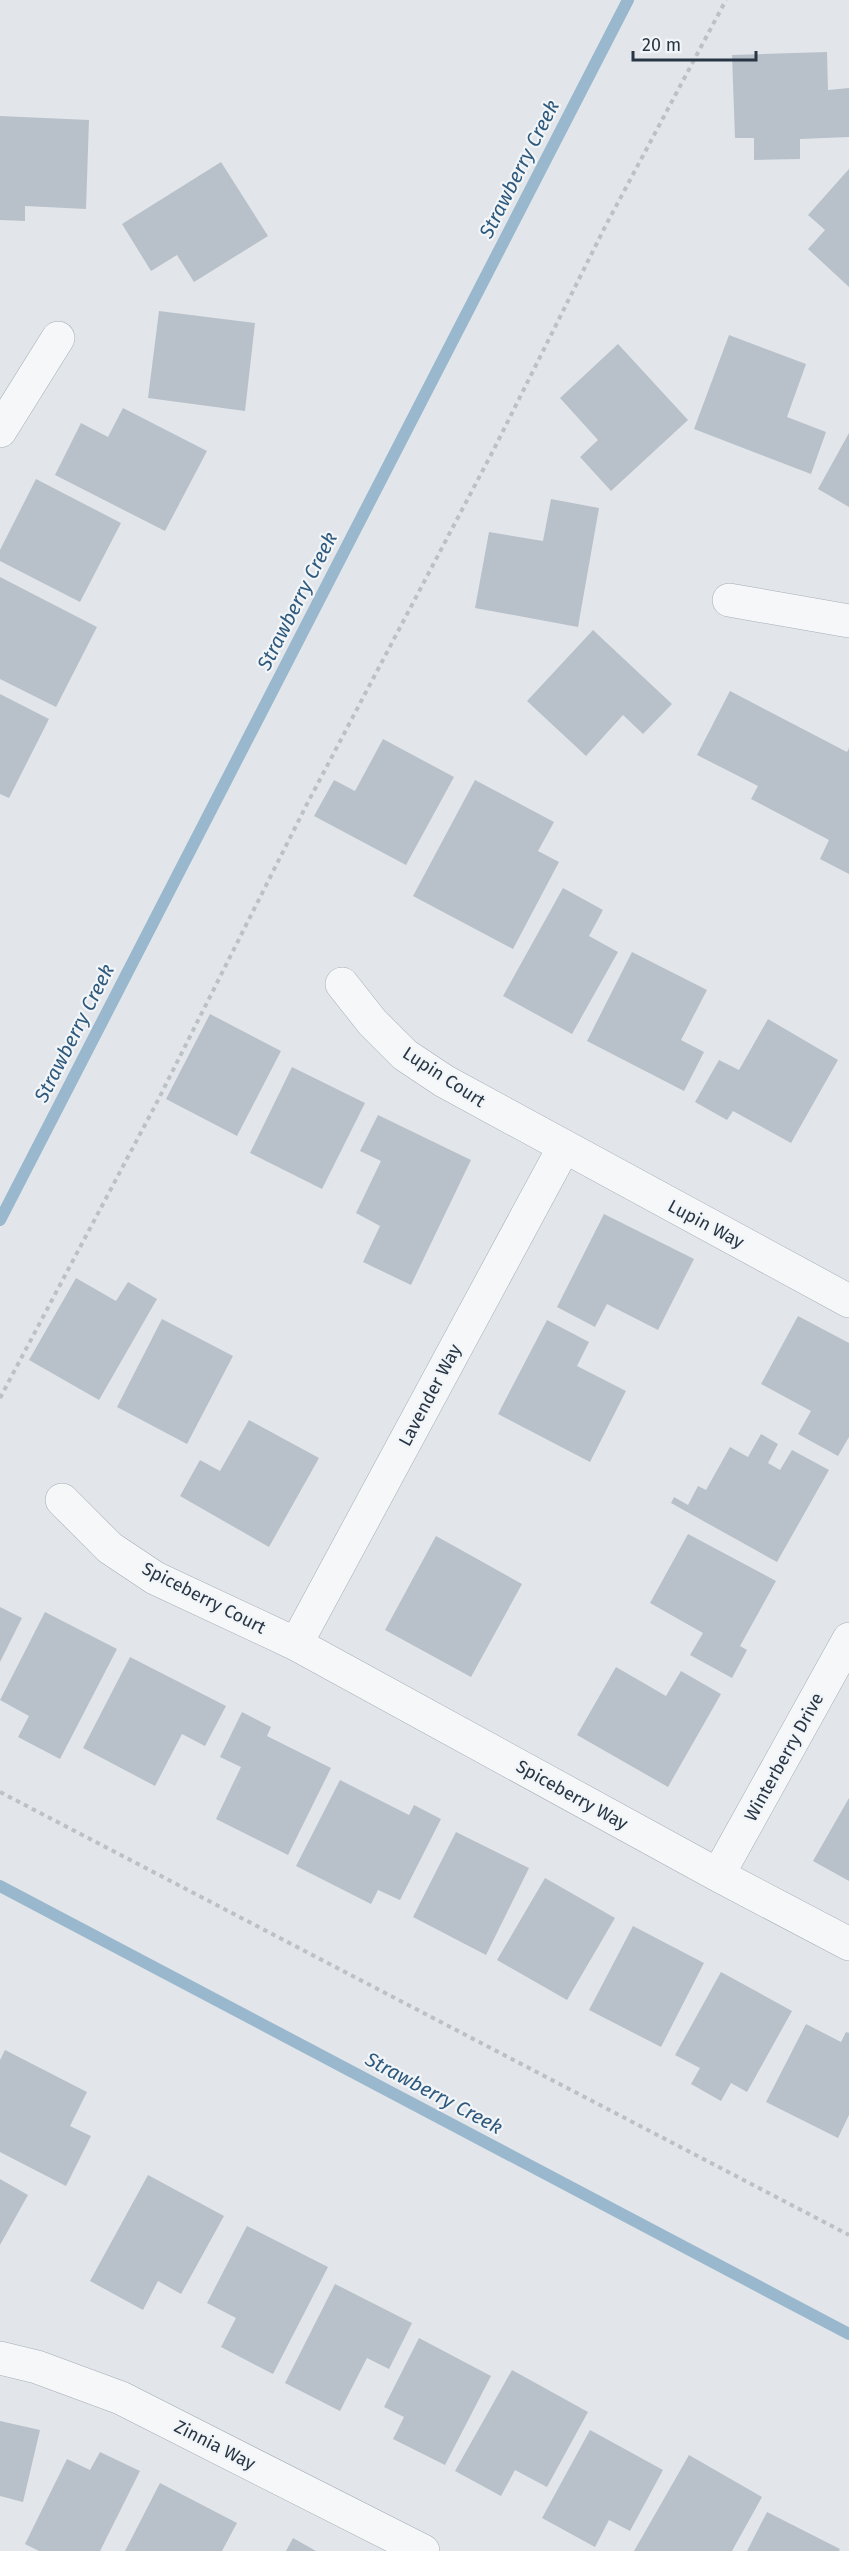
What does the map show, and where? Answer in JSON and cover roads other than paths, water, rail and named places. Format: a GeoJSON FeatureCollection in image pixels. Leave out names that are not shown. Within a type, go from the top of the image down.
{"type":"FeatureCollection","features":[{"type":"Feature","properties":{"kind":"street"},"geometry":{"type":"LineString","coordinates":[[0,431],[58,338]]}},
{"type":"Feature","properties":{"kind":"street"},"geometry":{"type":"LineString","coordinates":[[729,600],[849,621]]}},
{"type":"Feature","properties":{"kind":"street","name":"Lupin Court"},"geometry":{"type":"LineString","coordinates":[[342,984],[372,1022],[405,1054],[444,1081],[564,1147]]}},
{"type":"Feature","properties":{"kind":"street","name":"Lupin Way"},"geometry":{"type":"LineString","coordinates":[[564,1147],[849,1301]]}},
{"type":"Feature","properties":{"kind":"street","name":"Lavender Way"},"geometry":{"type":"LineString","coordinates":[[296,1644],[564,1147]]}},
{"type":"Feature","properties":{"kind":"street","name":"Spiceberry Court"},"geometry":{"type":"LineString","coordinates":[[62,1500],[110,1548],[155,1578],[296,1644]]}},
{"type":"Feature","properties":{"kind":"street","name":"Winterberry Drive"},"geometry":{"type":"LineString","coordinates":[[718,1875],[849,1639]]}},
{"type":"Feature","properties":{"kind":"street","name":"Spiceberry Way"},"geometry":{"type":"LineString","coordinates":[[296,1644],[718,1875],[849,1944]]}},
{"type":"Feature","properties":{"kind":"street","name":"Zinnia Way"},"geometry":{"type":"LineString","coordinates":[[0,2358],[37,2367],[121,2398],[423,2551]]}},
{"type":"Feature","properties":{"kind":"waterway","name":"Strawberry Creek"},"geometry":{"type":"LineString","coordinates":[[0,1220],[628,0]]}},
{"type":"Feature","properties":{"kind":"waterway","name":"Strawberry Creek"},"geometry":{"type":"LineString","coordinates":[[0,1886],[849,2334]]}}]}
